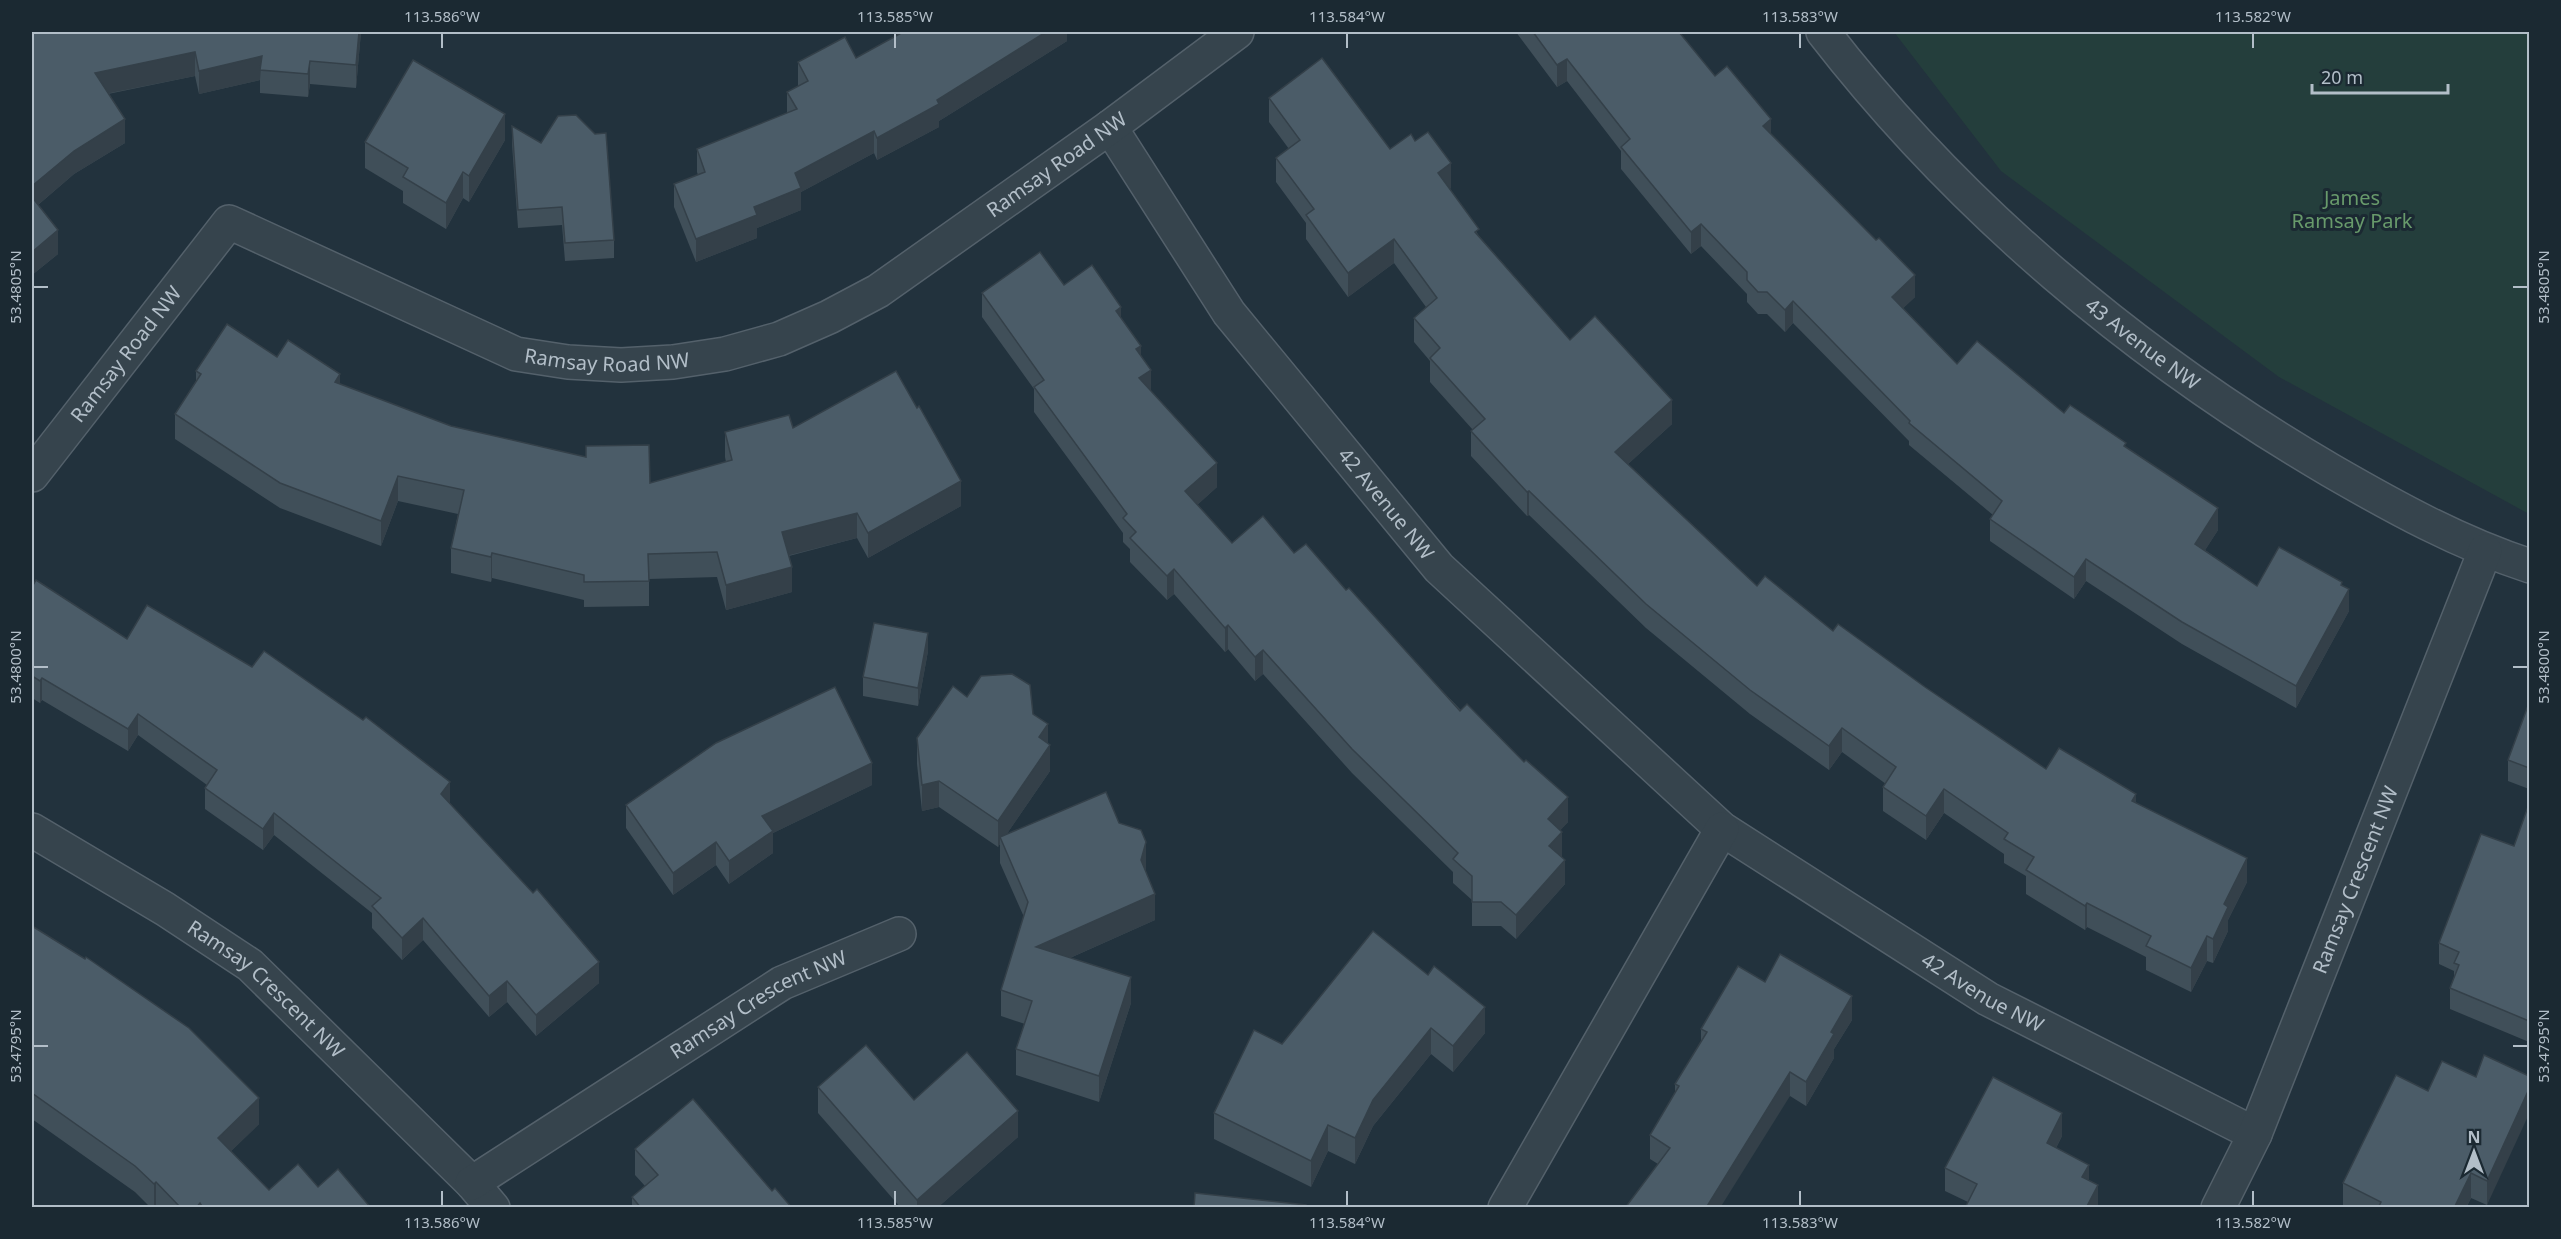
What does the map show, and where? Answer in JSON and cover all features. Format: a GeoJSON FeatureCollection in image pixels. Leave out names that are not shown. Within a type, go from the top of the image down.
{"type":"FeatureCollection","features":[{"type":"Feature","properties":{"kind":"street","name":"Ramsay Road NW"},"geometry":{"type":"LineString","coordinates":[[32,474],[229,222],[516,354],[568,362],[621,365],[673,362],[725,354],[779,339],[829,317],[878,291],[1110,127],[1237,32]]}},
{"type":"Feature","properties":{"kind":"street","name":"43 Avenue NW"},"geometry":{"type":"LineString","coordinates":[[1823,32],[1890,112],[1954,180],[2022,245],[2093,307],[2185,377],[2281,441],[2381,500],[2485,551],[2529,566]]}},
{"type":"Feature","properties":{"kind":"street","name":"42 Avenue NW"},"geometry":{"type":"LineString","coordinates":[[1110,127],[1229,313],[1438,568],[1722,829],[1988,999],[2255,1134]]}},
{"type":"Feature","properties":{"kind":"street","name":"Ramsay Crescent NW"},"geometry":{"type":"LineString","coordinates":[[2218,1208],[2255,1134],[2485,551]]}},
{"type":"Feature","properties":{"kind":"street"},"geometry":{"type":"LineString","coordinates":[[1505,1208],[1722,829]]}},
{"type":"Feature","properties":{"kind":"street","name":"Ramsay Crescent NW"},"geometry":{"type":"LineString","coordinates":[[32,830],[165,909],[250,965],[472,1183],[493,1208]]}},
{"type":"Feature","properties":{"kind":"street","name":"Ramsay Crescent NW"},"geometry":{"type":"LineString","coordinates":[[472,1183],[782,983],[899,934]]}},
{"type":"Feature","properties":{"kind":"green space","name":"James Ramsay Park"},"geometry":{"type":"Polygon","coordinates":[[[1894,32],[2529,32],[2529,514],[2279,377],[2001,171],[1894,32]]]}},
{"type":"Feature","properties":{"kind":"building"},"geometry":{"type":"Polygon","coordinates":[[[32,32],[359,32],[356,65],[310,61],[308,74],[260,70],[262,56],[199,71],[195,52],[95,73],[125,119],[74,151],[32,186],[32,32]]]}},
{"type":"Feature","properties":{"kind":"building"},"geometry":{"type":"Polygon","coordinates":[[[903,32],[1046,32],[937,100],[939,104],[877,138],[874,131],[795,173],[801,188],[754,207],[757,215],[696,239],[674,184],[705,172],[697,149],[797,109],[787,92],[808,81],[798,62],[845,37],[856,58],[903,32]]]}},
{"type":"Feature","properties":{"kind":"building"},"geometry":{"type":"Polygon","coordinates":[[[1533,32],[1679,32],[1715,76],[1727,66],[1771,119],[1763,126],[1876,240],[1879,238],[1915,275],[1892,297],[1957,364],[1977,341],[2064,413],[2070,405],[2126,443],[2124,446],[2218,508],[2195,544],[2257,586],[2279,547],[2342,582],[2341,585],[2349,589],[2296,686],[2182,622],[2086,559],[2074,577],[1990,519],[2002,501],[1909,423],[1910,421],[1793,301],[1785,310],[1767,292],[1758,292],[1747,280],[1747,272],[1701,224],[1691,232],[1621,147],[1630,139],[1567,59],[1557,65],[1533,32]]]}},
{"type":"Feature","properties":{"kind":"building"},"geometry":{"type":"Polygon","coordinates":[[[1322,58],[1390,149],[1411,134],[1415,141],[1428,132],[1451,163],[1438,173],[1479,229],[1475,232],[1570,340],[1595,316],[1672,400],[1615,452],[1757,586],[1765,576],[1833,631],[1838,624],[1925,687],[2046,769],[2059,748],[2136,794],[2132,801],[2247,858],[2224,904],[2228,907],[2213,939],[2207,936],[2191,968],[2146,946],[2151,936],[2087,903],[2085,906],[2026,870],[2034,857],[2004,839],[2008,833],[1944,789],[1926,816],[1883,787],[1896,767],[1842,728],[1829,746],[1750,690],[1646,604],[1529,491],[1527,492],[1471,431],[1485,419],[1430,358],[1440,348],[1414,318],[1437,298],[1394,239],[1348,273],[1306,215],[1314,209],[1276,158],[1300,140],[1269,98],[1322,58]]]}},
{"type":"Feature","properties":{"kind":"building"},"geometry":{"type":"Polygon","coordinates":[[[413,60],[505,114],[469,176],[463,172],[446,203],[403,177],[408,168],[365,142],[413,60]]]}},
{"type":"Feature","properties":{"kind":"building"},"geometry":{"type":"Polygon","coordinates":[[[576,115],[595,134],[606,133],[614,240],[565,243],[562,207],[518,210],[512,126],[541,143],[558,116],[576,115]]]}},
{"type":"Feature","properties":{"kind":"building"},"geometry":{"type":"Polygon","coordinates":[[[32,197],[58,230],[32,252],[32,197]]]}},
{"type":"Feature","properties":{"kind":"building"},"geometry":{"type":"Polygon","coordinates":[[[1040,252],[1064,285],[1092,265],[1121,307],[1116,311],[1141,346],[1136,349],[1151,370],[1139,378],[1217,463],[1185,491],[1232,543],[1263,516],[1294,553],[1306,544],[1460,711],[1467,704],[1524,762],[1526,760],[1568,797],[1548,819],[1562,832],[1549,846],[1565,860],[1516,915],[1501,902],[1472,902],[1472,876],[1453,859],[1458,853],[1352,749],[1263,650],[1255,657],[1228,625],[1225,628],[1174,569],[1167,576],[1130,538],[1136,532],[1123,518],[1127,514],[1034,387],[1044,380],[982,293],[1040,252]]]}},
{"type":"Feature","properties":{"kind":"building"},"geometry":{"type":"Polygon","coordinates":[[[227,324],[277,357],[288,340],[340,374],[335,382],[451,426],[586,457],[586,446],[649,445],[650,483],[732,460],[725,432],[789,415],[793,428],[896,371],[917,408],[919,406],[961,481],[868,533],[857,513],[782,532],[792,567],[726,585],[717,552],[648,554],[649,581],[584,582],[584,575],[492,553],[491,557],[451,548],[464,490],[398,476],[381,521],[280,483],[175,414],[201,374],[196,371],[227,324]]]}},
{"type":"Feature","properties":{"kind":"building"},"geometry":{"type":"Polygon","coordinates":[[[36,580],[127,639],[147,605],[252,667],[264,651],[363,720],[366,717],[450,782],[441,794],[533,893],[537,889],[599,962],[536,1015],[507,981],[489,996],[423,918],[402,938],[372,906],[381,898],[274,813],[263,829],[205,788],[217,770],[138,714],[128,729],[42,678],[40,681],[32,676],[32,587],[36,580]]]}},
{"type":"Feature","properties":{"kind":"building"},"geometry":{"type":"Polygon","coordinates":[[[874,623],[928,633],[918,688],[863,677],[874,623]]]}},
{"type":"Feature","properties":{"kind":"building"},"geometry":{"type":"Polygon","coordinates":[[[1012,674],[1030,685],[1033,714],[1048,724],[1039,737],[1050,745],[998,821],[939,781],[922,785],[917,738],[953,686],[967,697],[981,676],[1012,674]]]}},
{"type":"Feature","properties":{"kind":"building"},"geometry":{"type":"Polygon","coordinates":[[[835,687],[872,763],[762,816],[773,831],[729,861],[716,842],[673,873],[626,805],[716,743],[835,687]]]}},
{"type":"Feature","properties":{"kind":"building"},"geometry":{"type":"Polygon","coordinates":[[[2529,703],[2529,768],[2508,760],[2529,703]]]}},
{"type":"Feature","properties":{"kind":"building"},"geometry":{"type":"Polygon","coordinates":[[[1106,792],[1119,823],[1141,830],[1146,842],[1141,860],[1155,894],[1036,947],[1131,977],[1099,1076],[1016,1049],[1032,1001],[1001,990],[1028,902],[1000,837],[1106,792]]]}},
{"type":"Feature","properties":{"kind":"building"},"geometry":{"type":"Polygon","coordinates":[[[2529,804],[2529,1021],[2450,988],[2459,965],[2454,963],[2459,952],[2439,943],[2481,834],[2514,846],[2529,804]]]}},
{"type":"Feature","properties":{"kind":"building"},"geometry":{"type":"Polygon","coordinates":[[[32,926],[85,959],[86,957],[189,1028],[259,1098],[218,1138],[269,1190],[298,1164],[318,1187],[338,1169],[371,1208],[203,1208],[200,1203],[196,1208],[181,1208],[156,1182],[154,1184],[135,1166],[32,1093],[32,926]]]}},
{"type":"Feature","properties":{"kind":"building"},"geometry":{"type":"Polygon","coordinates":[[[1373,931],[1428,975],[1434,966],[1485,1007],[1453,1046],[1431,1028],[1373,1100],[1355,1138],[1328,1125],[1311,1161],[1214,1113],[1254,1030],[1282,1044],[1373,931]]]}},
{"type":"Feature","properties":{"kind":"building"},"geometry":{"type":"Polygon","coordinates":[[[1780,954],[1852,996],[1831,1032],[1834,1034],[1806,1082],[1790,1072],[1706,1208],[1625,1208],[1670,1148],[1650,1135],[1679,1086],[1675,1084],[1707,1032],[1701,1029],[1738,966],[1765,982],[1780,954]]]}},
{"type":"Feature","properties":{"kind":"building"},"geometry":{"type":"Polygon","coordinates":[[[866,1045],[914,1100],[967,1052],[1018,1111],[917,1200],[818,1087],[866,1045]]]}},
{"type":"Feature","properties":{"kind":"building"},"geometry":{"type":"Polygon","coordinates":[[[2484,1055],[2529,1076],[2529,1089],[2487,1181],[2471,1173],[2454,1208],[2378,1208],[2381,1202],[2343,1183],[2396,1075],[2428,1091],[2442,1061],[2476,1077],[2484,1055]]]}},
{"type":"Feature","properties":{"kind":"building"},"geometry":{"type":"Polygon","coordinates":[[[1993,1077],[2062,1113],[2047,1143],[2089,1165],[2082,1177],[2098,1185],[2086,1208],[1965,1208],[1977,1184],[1945,1168],[1993,1077]]]}},
{"type":"Feature","properties":{"kind":"building"},"geometry":{"type":"Polygon","coordinates":[[[693,1099],[772,1191],[775,1188],[792,1208],[641,1208],[632,1197],[658,1175],[635,1149],[693,1099]]]}},
{"type":"Feature","properties":{"kind":"building"},"geometry":{"type":"Polygon","coordinates":[[[1195,1193],[1306,1205],[1306,1208],[1194,1208],[1195,1193]]]}}]}
